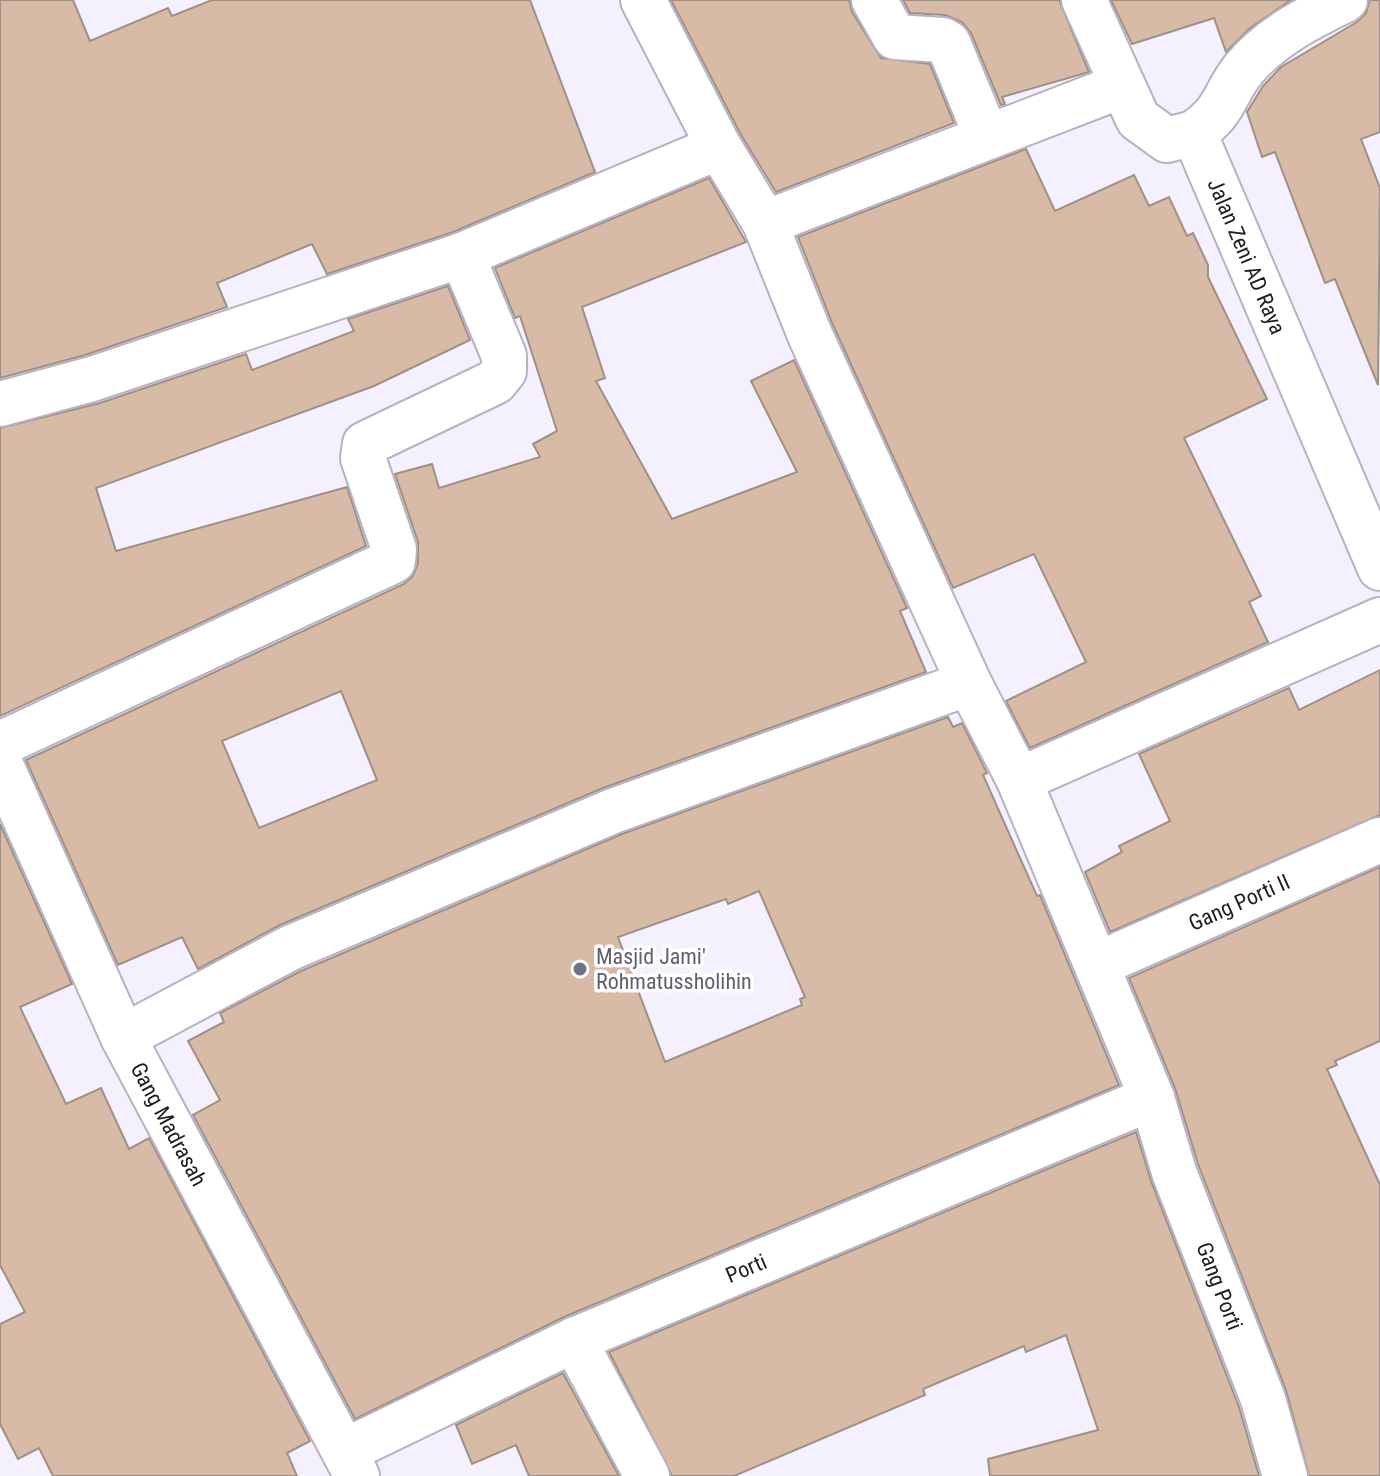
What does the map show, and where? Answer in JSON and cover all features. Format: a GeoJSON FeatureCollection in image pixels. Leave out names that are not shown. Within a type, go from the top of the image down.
{"type":"FeatureCollection","features":[{"type":"Feature","properties":{"kind":"street","name":"Gang Porti"},"geometry":{"type":"LineString","coordinates":[[643,0],[719,147],[765,223],[810,335],[969,683],[1019,780],[1152,1098],[1174,1172],[1263,1399],[1285,1476]]}},
{"type":"Feature","properties":{"kind":"street"},"geometry":{"type":"LineString","coordinates":[[874,0],[895,37],[943,40],[948,43],[986,135]]}},
{"type":"Feature","properties":{"kind":"street"},"geometry":{"type":"LineString","coordinates":[[1084,0],[1138,119],[1167,140],[1194,133],[1216,118],[1243,70],[1291,27],[1345,0]]}},
{"type":"Feature","properties":{"kind":"street"},"geometry":{"type":"LineString","coordinates":[[765,223],[986,135],[1121,86]]}},
{"type":"Feature","properties":{"kind":"street","name":"Jalan Zeni AD Raya"},"geometry":{"type":"LineString","coordinates":[[1194,133],[1380,568]]}},
{"type":"Feature","properties":{"kind":"street"},"geometry":{"type":"LineString","coordinates":[[0,404],[92,379],[462,255],[719,147]]}},
{"type":"Feature","properties":{"kind":"street"},"geometry":{"type":"LineString","coordinates":[[0,744],[393,561],[394,549],[363,458],[365,444],[495,382],[504,371],[504,356],[462,255]]}},
{"type":"Feature","properties":{"kind":"street"},"geometry":{"type":"LineString","coordinates":[[1019,780],[1380,620]]}},
{"type":"Feature","properties":{"kind":"street"},"geometry":{"type":"LineString","coordinates":[[123,1037],[290,948],[599,816],[969,683]]}},
{"type":"Feature","properties":{"kind":"street","name":"Gang Madrasah"},"geometry":{"type":"LineString","coordinates":[[0,763],[123,1037],[351,1463]]}},
{"type":"Feature","properties":{"kind":"street","name":"Gang Porti II"},"geometry":{"type":"LineString","coordinates":[[1098,964],[1380,840]]}},
{"type":"Feature","properties":{"kind":"street","name":"Porti"},"geometry":{"type":"LineString","coordinates":[[351,1463],[574,1340],[1152,1098]]}},
{"type":"Feature","properties":{"kind":"street"},"geometry":{"type":"LineString","coordinates":[[574,1340],[647,1476]]}},
{"type":"Feature","properties":{"kind":"building"},"geometry":{"type":"Polygon","coordinates":[[[0,0],[73,0],[90,41],[168,8],[172,16],[212,0],[530,0],[595,172],[453,232],[327,274],[312,244],[217,283],[227,307],[85,355],[0,378],[0,0]]]}},
{"type":"Feature","properties":{"kind":"building"},"geometry":{"type":"Polygon","coordinates":[[[671,0],[849,0],[852,12],[881,58],[930,64],[954,123],[776,192],[741,135],[671,0]]]}},
{"type":"Feature","properties":{"kind":"building"},"geometry":{"type":"Polygon","coordinates":[[[903,0],[1059,0],[1089,72],[1002,97],[1005,104],[1001,105],[971,33],[962,22],[945,15],[910,13],[903,0]]]}},
{"type":"Feature","properties":{"kind":"building"},"geometry":{"type":"Polygon","coordinates":[[[1111,0],[1291,0],[1250,28],[1226,52],[1214,18],[1132,44],[1111,0]]]}},
{"type":"Feature","properties":{"kind":"building"},"geometry":{"type":"Polygon","coordinates":[[[1370,0],[1380,0],[1380,132],[1361,139],[1380,188],[1378,385],[1335,279],[1325,283],[1275,152],[1262,157],[1247,112],[1263,86],[1281,67],[1357,22],[1366,13],[1370,0]]]}},
{"type":"Feature","properties":{"kind":"building"},"geometry":{"type":"Polygon","coordinates":[[[1026,149],[1055,211],[1134,175],[1149,206],[1169,197],[1187,236],[1193,233],[1208,265],[1208,277],[1267,399],[1184,438],[1261,596],[1249,602],[1268,642],[1030,748],[1006,701],[1086,662],[1034,554],[953,588],[833,325],[798,237],[1026,149]]]}},
{"type":"Feature","properties":{"kind":"building"},"geometry":{"type":"Polygon","coordinates":[[[709,178],[746,242],[582,307],[605,378],[596,381],[672,519],[797,472],[751,381],[794,360],[907,608],[900,611],[926,672],[603,788],[280,925],[198,969],[182,937],[118,965],[26,760],[404,584],[413,576],[418,563],[418,542],[395,474],[432,464],[439,488],[540,457],[533,444],[557,431],[520,316],[515,318],[495,268],[709,178]],[[341,691],[222,741],[259,828],[377,780],[341,691]]]}},
{"type":"Feature","properties":{"kind":"building"},"geometry":{"type":"Polygon","coordinates":[[[448,286],[470,340],[374,386],[96,488],[116,551],[347,487],[366,546],[0,716],[0,428],[100,403],[246,354],[252,370],[354,331],[348,319],[448,286]]]}},
{"type":"Feature","properties":{"kind":"building"},"geometry":{"type":"Polygon","coordinates":[[[1380,670],[1380,815],[1110,932],[1085,872],[1122,852],[1119,846],[1170,821],[1139,754],[1289,688],[1299,710],[1380,670]]]}},
{"type":"Feature","properties":{"kind":"building"},"geometry":{"type":"Polygon","coordinates":[[[948,717],[953,727],[962,723],[987,773],[983,775],[1037,896],[1040,895],[1119,1085],[564,1317],[355,1419],[193,1115],[220,1100],[188,1041],[224,1022],[220,1013],[301,971],[622,834],[948,717]],[[759,891],[728,904],[726,899],[618,937],[665,1062],[802,1005],[800,999],[805,997],[759,891]]]}},
{"type":"Feature","properties":{"kind":"building"},"geometry":{"type":"Polygon","coordinates":[[[0,824],[72,984],[20,1007],[66,1104],[101,1088],[129,1149],[149,1138],[310,1441],[287,1453],[297,1476],[53,1476],[39,1448],[18,1459],[0,1424],[0,1324],[25,1312],[0,1265],[0,824]]]}},
{"type":"Feature","properties":{"kind":"building"},"geometry":{"type":"Polygon","coordinates":[[[1380,867],[1380,1041],[1335,1061],[1337,1065],[1327,1069],[1380,1185],[1380,1476],[1309,1476],[1286,1390],[1198,1164],[1175,1088],[1129,978],[1380,867]]]}},
{"type":"Feature","properties":{"kind":"building"},"geometry":{"type":"Polygon","coordinates":[[[1136,1132],[1151,1181],[1239,1407],[1259,1476],[990,1476],[988,1459],[1098,1430],[1066,1335],[1026,1352],[1024,1346],[923,1389],[925,1395],[734,1476],[672,1476],[609,1352],[1136,1132]]]}},
{"type":"Feature","properties":{"kind":"building"},"geometry":{"type":"Polygon","coordinates":[[[563,1373],[619,1476],[529,1476],[516,1445],[472,1464],[456,1425],[563,1373]]]}},
{"type":"Feature","properties":{"kind":"place","name":"Masjid Jami' Rohmatussholihin"},"geometry":{"type":"Point","coordinates":[580,969]}}]}
